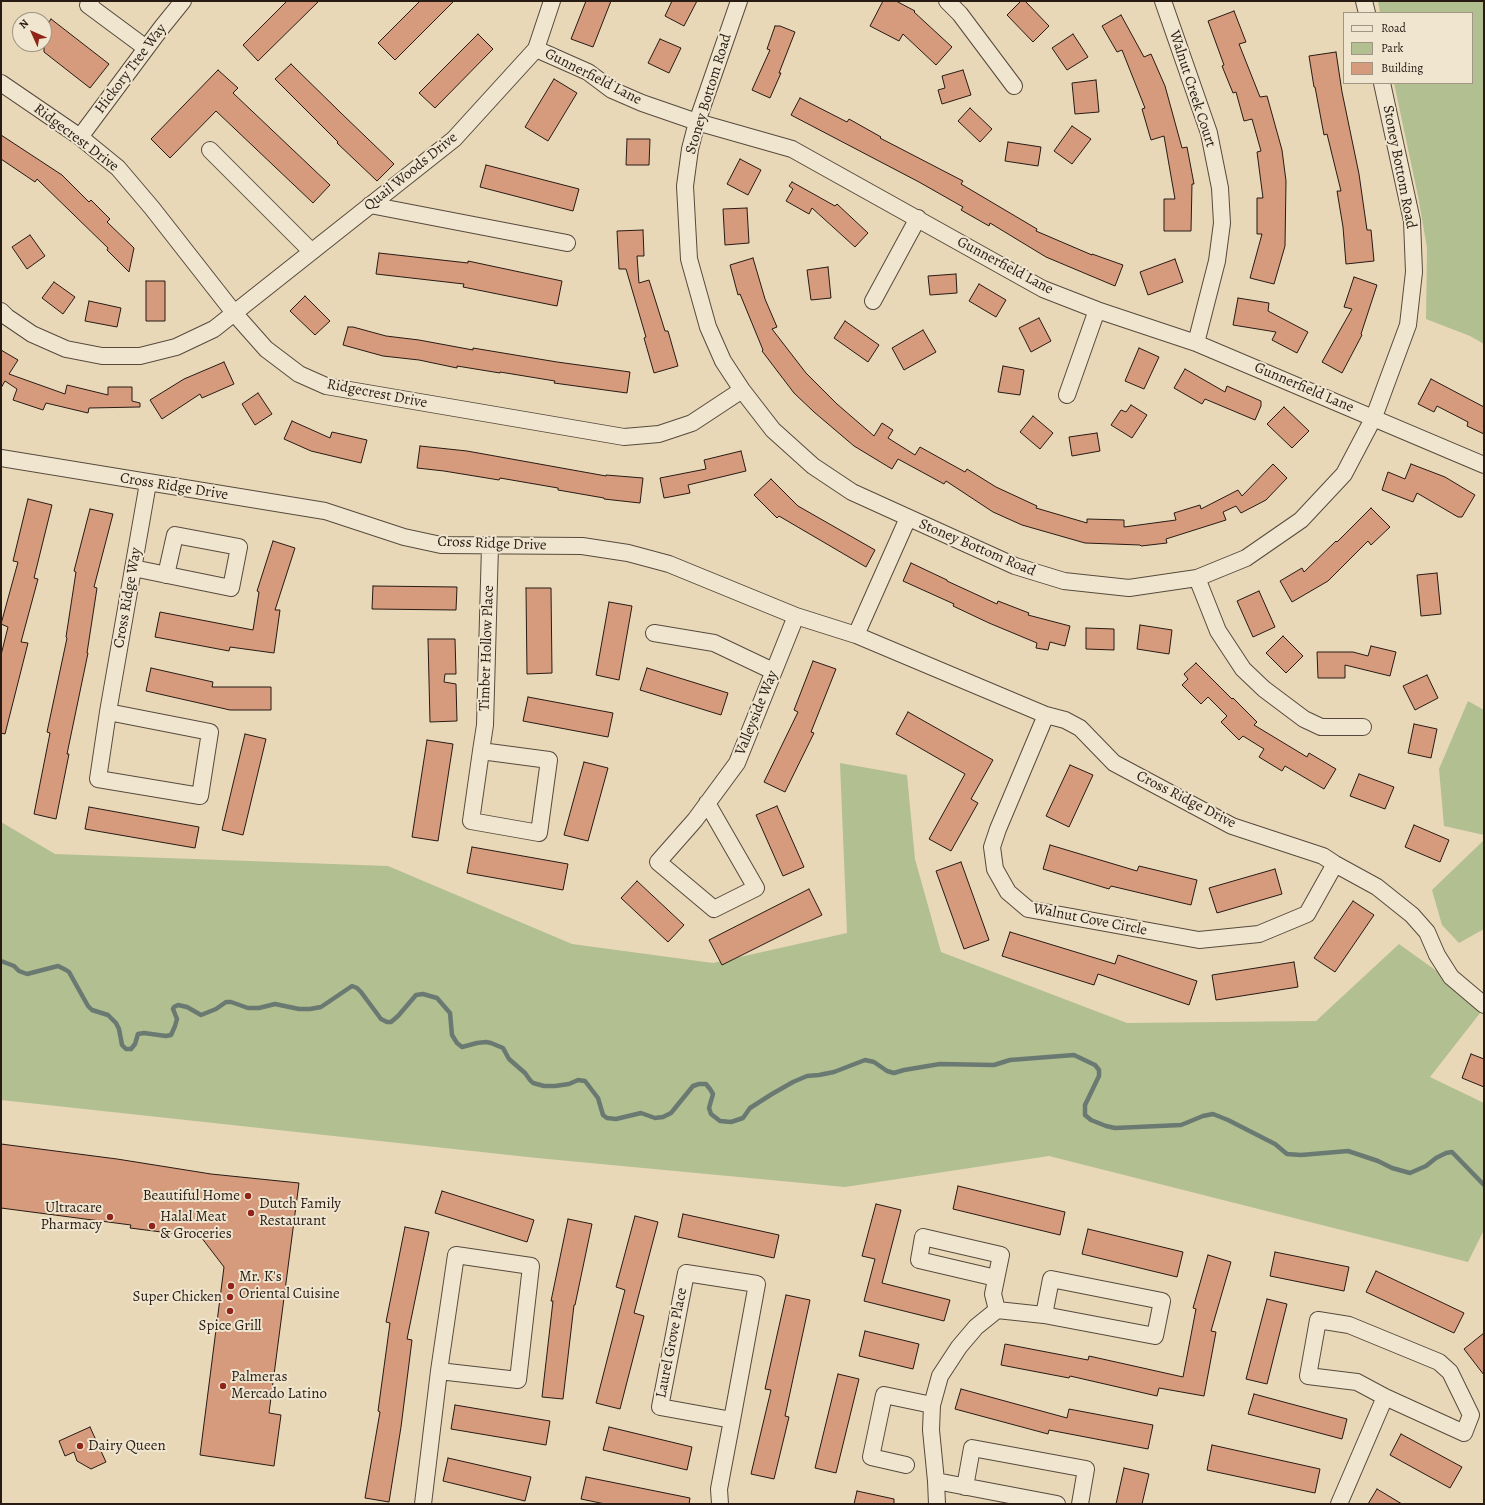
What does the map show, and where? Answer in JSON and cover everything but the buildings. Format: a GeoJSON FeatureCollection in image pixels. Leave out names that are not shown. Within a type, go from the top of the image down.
{"type":"FeatureCollection","features":[{"type":"Feature","properties":{"kind":"street"},"geometry":{"type":"LineString","coordinates":[[91,1],[88,5],[146,48]]}},
{"type":"Feature","properties":{"kind":"street","name":"Hickory Tree Way"},"geometry":{"type":"LineString","coordinates":[[80,137],[146,48],[184,1]]}},
{"type":"Feature","properties":{"kind":"street","name":"Quail Woods Drive"},"geometry":{"type":"LineString","coordinates":[[1,312],[32,334],[66,350],[102,356],[140,356],[176,347],[214,329],[235,314],[311,251],[454,139],[536,48],[552,1]]}},
{"type":"Feature","properties":{"kind":"street","name":"Stoney Bottom Road"},"geometry":{"type":"LineString","coordinates":[[739,1],[697,122],[690,149],[685,186],[689,259],[708,327],[723,361],[742,390],[773,430],[813,466],[852,492],[1015,566],[1064,581],[1129,588],[1197,578],[1246,558],[1301,520],[1344,474],[1374,418],[1408,325],[1414,272],[1412,221],[1382,84]]}},
{"type":"Feature","properties":{"kind":"street"},"geometry":{"type":"LineString","coordinates":[[947,1],[960,14],[1014,86]]}},
{"type":"Feature","properties":{"kind":"street","name":"Walnut Creek Court"},"geometry":{"type":"LineString","coordinates":[[1163,1],[1209,133],[1220,188],[1222,223],[1218,261],[1196,343]]}},
{"type":"Feature","properties":{"kind":"street"},"geometry":{"type":"LineString","coordinates":[[1364,1],[1367,12]]}},
{"type":"Feature","properties":{"kind":"street","name":"Gunnerfield Lane"},"geometry":{"type":"LineString","coordinates":[[536,48],[588,72],[612,90],[642,103],[697,122],[792,149],[1043,289],[1097,310],[1196,343],[1484,465]]}},
{"type":"Feature","properties":{"kind":"street","name":"Ridgecrest Drive"},"geometry":{"type":"LineString","coordinates":[[1,83],[80,137],[118,168],[152,208],[235,314],[266,349],[299,374],[326,386],[624,437],[659,434],[692,423],[742,390]]}},
{"type":"Feature","properties":{"kind":"street"},"geometry":{"type":"LineString","coordinates":[[210,150],[311,251]]}},
{"type":"Feature","properties":{"kind":"street"},"geometry":{"type":"LineString","coordinates":[[370,206],[567,243]]}},
{"type":"Feature","properties":{"kind":"street"},"geometry":{"type":"LineString","coordinates":[[874,301],[918,218]]}},
{"type":"Feature","properties":{"kind":"street"},"geometry":{"type":"LineString","coordinates":[[1068,395],[1097,310]]}},
{"type":"Feature","properties":{"kind":"street","name":"Cross Ridge Drive"},"geometry":{"type":"LineString","coordinates":[[1,458],[325,511],[404,537],[441,545],[582,546],[628,553],[668,564],[796,616],[856,635],[1046,715],[1065,720],[1080,728],[1114,763],[1232,826],[1323,856],[1377,887],[1412,915],[1427,932],[1437,955],[1450,977],[1484,1005]]}},
{"type":"Feature","properties":{"kind":"street","name":"Cross Ridge Way"},"geometry":{"type":"LineString","coordinates":[[108,712],[210,732],[200,796],[98,779],[108,712],[148,483]]}},
{"type":"Feature","properties":{"kind":"street"},"geometry":{"type":"LineString","coordinates":[[856,635],[908,518]]}},
{"type":"Feature","properties":{"kind":"street"},"geometry":{"type":"LineString","coordinates":[[134,568],[166,575],[231,588],[240,547],[175,535],[166,575]]}},
{"type":"Feature","properties":{"kind":"street","name":"Timber Hollow Place"},"geometry":{"type":"LineString","coordinates":[[481,750],[549,760],[539,833],[471,821],[481,750],[485,725],[490,546]]}},
{"type":"Feature","properties":{"kind":"street"},"geometry":{"type":"LineString","coordinates":[[1197,578],[1218,631],[1243,669],[1264,689],[1304,719],[1320,727],[1363,727]]}},
{"type":"Feature","properties":{"kind":"street","name":"Valleyside Way"},"geometry":{"type":"LineString","coordinates":[[707,803],[756,888],[714,909],[658,862],[694,820],[737,763],[796,616]]}},
{"type":"Feature","properties":{"kind":"street"},"geometry":{"type":"LineString","coordinates":[[654,633],[714,644],[773,671]]}},
{"type":"Feature","properties":{"kind":"street","name":"Walnut Cove Circle"},"geometry":{"type":"LineString","coordinates":[[1046,715],[998,829],[992,847],[996,869],[1008,892],[1028,909],[1199,940],[1259,934],[1307,914],[1335,864]]}},
{"type":"Feature","properties":{"kind":"street"},"geometry":{"type":"LineString","coordinates":[[996,1278],[919,1260],[923,1237],[1002,1255],[993,1294],[997,1310]]}},
{"type":"Feature","properties":{"kind":"street"},"geometry":{"type":"LineString","coordinates":[[423,1504],[439,1371],[456,1255],[531,1266],[518,1380],[439,1371]]}},
{"type":"Feature","properties":{"kind":"street","name":"Laurel Grove Place"},"geometry":{"type":"LineString","coordinates":[[720,1504],[719,1488],[732,1420],[757,1284],[686,1273],[660,1407],[732,1420]]}},
{"type":"Feature","properties":{"kind":"street"},"geometry":{"type":"LineString","coordinates":[[937,1504],[931,1430],[932,1405],[940,1376],[959,1347],[976,1327],[997,1310],[1044,1315],[1156,1336],[1162,1301],[1051,1279],[1044,1315]]}},
{"type":"Feature","properties":{"kind":"street"},"geometry":{"type":"LineString","coordinates":[[1318,1320],[1349,1325],[1439,1362],[1450,1372],[1471,1415],[1464,1433],[1385,1397],[1356,1382],[1308,1376],[1318,1320]]}},
{"type":"Feature","properties":{"kind":"street"},"geometry":{"type":"LineString","coordinates":[[906,1465],[872,1457],[884,1395],[932,1405]]}},
{"type":"Feature","properties":{"kind":"street"},"geometry":{"type":"LineString","coordinates":[[1339,1504],[1385,1397]]}},
{"type":"Feature","properties":{"kind":"street"},"geometry":{"type":"LineString","coordinates":[[965,1487],[972,1448],[1086,1470],[1080,1504]]}},
{"type":"Feature","properties":{"kind":"street"},"geometry":{"type":"LineString","coordinates":[[936,1481],[1057,1504]]}},
{"type":"Feature","properties":{"kind":"green space"},"geometry":{"type":"Polygon","coordinates":[[[1378,1],[1484,1],[1484,344],[1470,336],[1426,319],[1427,248],[1418,196],[1394,84],[1473,84],[1473,12],[1380,12],[1378,1]]]}},
{"type":"Feature","properties":{"kind":"green space"},"geometry":{"type":"Polygon","coordinates":[[[1468,701],[1484,710],[1484,835],[1444,826],[1439,769],[1468,701]]]}},
{"type":"Feature","properties":{"kind":"green space"},"geometry":{"type":"Polygon","coordinates":[[[840,763],[907,775],[915,859],[941,952],[1127,1023],[1316,1021],[1399,944],[1484,1005],[1484,1008],[1430,1077],[1484,1103],[1484,1230],[1468,1262],[1049,1156],[845,1187],[537,1158],[1,1100],[1,822],[55,854],[388,866],[572,944],[713,963],[847,933],[840,763]]]}},
{"type":"Feature","properties":{"kind":"green space"},"geometry":{"type":"Polygon","coordinates":[[[1484,840],[1484,929],[1459,943],[1442,925],[1432,890],[1484,840]]]}},
{"type":"Feature","properties":{"kind":"waterway"},"geometry":{"type":"LineString","coordinates":[[1,961],[14,966],[19,971],[27,974],[58,966],[69,972],[88,1006],[92,1010],[108,1015],[116,1023],[119,1029],[122,1045],[126,1049],[131,1049],[135,1044],[138,1034],[171,1035],[177,1019],[173,1009],[178,1005],[187,1007],[201,1015],[216,1009],[226,1002],[231,1002],[248,1008],[259,1008],[275,1004],[299,1009],[310,1009],[321,1007],[352,986],[361,992],[381,1019],[391,1022],[416,995],[423,994],[437,998],[450,1013],[452,1035],[457,1043],[462,1047],[486,1042],[503,1048],[509,1059],[525,1073],[533,1083],[544,1086],[555,1086],[569,1084],[578,1080],[585,1081],[598,1098],[603,1115],[607,1118],[616,1119],[641,1113],[655,1118],[663,1117],[671,1113],[693,1086],[706,1084],[713,1094],[709,1108],[711,1114],[720,1121],[731,1122],[743,1118],[750,1108],[793,1082],[807,1076],[834,1072],[865,1060],[874,1062],[887,1071],[894,1073],[940,1064],[994,1065],[1010,1060],[1074,1055],[1095,1065],[1099,1070],[1099,1076],[1085,1105],[1085,1115],[1091,1120],[1106,1126],[1115,1128],[1181,1125],[1203,1116],[1213,1114],[1275,1144],[1287,1154],[1301,1155],[1348,1151],[1378,1161],[1392,1168],[1410,1173],[1426,1166],[1436,1158],[1452,1152],[1484,1185]]}},
{"type":"Feature","properties":{"kind":"place","name":"Beautiful Home"},"geometry":{"type":"Point","coordinates":[248,1196]}},
{"type":"Feature","properties":{"kind":"place","name":"Dutch Family Restaurant"},"geometry":{"type":"Point","coordinates":[251,1213]}},
{"type":"Feature","properties":{"kind":"place","name":"Ultracare Pharmacy"},"geometry":{"type":"Point","coordinates":[110,1217]}},
{"type":"Feature","properties":{"kind":"place","name":"Halal Meat & Groceries"},"geometry":{"type":"Point","coordinates":[152,1226]}},
{"type":"Feature","properties":{"kind":"place","name":"Mr. K's Oriental Cuisine"},"geometry":{"type":"Point","coordinates":[231,1286]}},
{"type":"Feature","properties":{"kind":"place","name":"Super Chicken"},"geometry":{"type":"Point","coordinates":[230,1297]}},
{"type":"Feature","properties":{"kind":"place","name":"Spice Grill"},"geometry":{"type":"Point","coordinates":[230,1311]}},
{"type":"Feature","properties":{"kind":"place","name":"Palmeras Mercado Latino"},"geometry":{"type":"Point","coordinates":[223,1386]}},
{"type":"Feature","properties":{"kind":"place","name":"Dairy Queen"},"geometry":{"type":"Point","coordinates":[80,1446]}}]}
